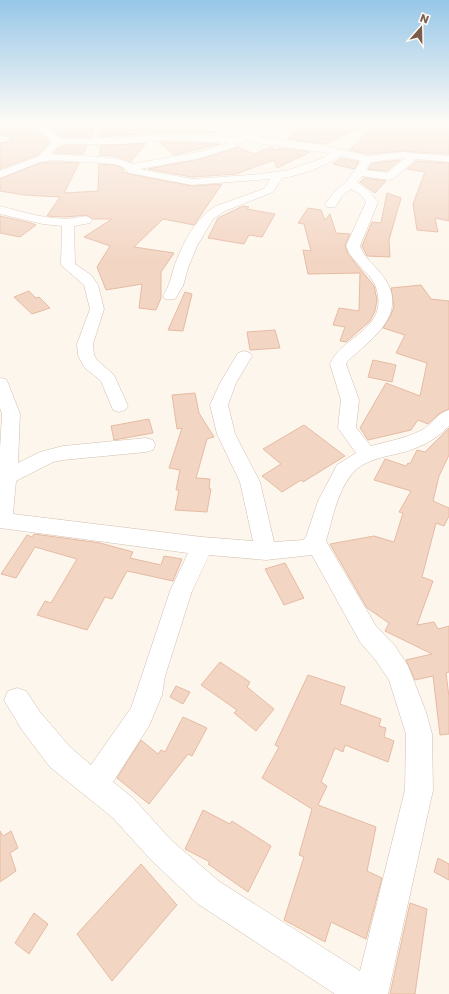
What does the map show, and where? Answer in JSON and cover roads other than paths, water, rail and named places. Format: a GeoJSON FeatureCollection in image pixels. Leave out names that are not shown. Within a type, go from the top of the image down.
{"type":"FeatureCollection","features":[{"type":"Feature","properties":{"kind":"street"},"geometry":{"type":"LineString","coordinates":[[0,175],[17,168]]}},
{"type":"Feature","properties":{"kind":"street"},"geometry":{"type":"LineString","coordinates":[[130,168],[133,171],[145,174],[192,182],[278,175],[304,168]]}},
{"type":"Feature","properties":{"kind":"street"},"geometry":{"type":"LineString","coordinates":[[331,204],[339,193],[355,178],[362,168]]}},
{"type":"Feature","properties":{"kind":"street"},"geometry":{"type":"LineString","coordinates":[[355,178],[389,177],[400,168]]}},
{"type":"Feature","properties":{"kind":"street"},"geometry":{"type":"LineString","coordinates":[[170,296],[176,289],[181,267],[193,242],[208,218],[214,212],[234,202],[269,190],[278,175]]}},
{"type":"Feature","properties":{"kind":"street"},"geometry":{"type":"LineString","coordinates":[[355,178],[372,202],[353,246],[357,258],[377,277],[386,303],[383,315],[369,332],[340,359],[338,364],[350,400],[348,428],[354,439],[368,455]]}},
{"type":"Feature","properties":{"kind":"street"},"geometry":{"type":"LineString","coordinates":[[0,210],[45,222],[68,223],[86,220]]}},
{"type":"Feature","properties":{"kind":"street"},"geometry":{"type":"LineString","coordinates":[[68,223],[68,265],[86,278],[94,294],[97,309],[85,344],[86,355],[90,362],[108,379],[119,406]]}},
{"type":"Feature","properties":{"kind":"street"},"geometry":{"type":"LineString","coordinates":[[244,356],[228,383],[219,405],[226,434],[250,482],[266,551]]}},
{"type":"Feature","properties":{"kind":"street"},"geometry":{"type":"LineString","coordinates":[[1,389],[11,414],[8,477],[5,486],[1,520],[202,546],[266,551],[308,548],[315,542],[328,500],[344,470],[358,460],[377,451],[406,445],[430,434],[449,416]]}},
{"type":"Feature","properties":{"kind":"street"},"geometry":{"type":"LineString","coordinates":[[8,477],[47,457],[57,454],[146,445]]}},
{"type":"Feature","properties":{"kind":"street"},"geometry":{"type":"LineString","coordinates":[[315,542],[368,634],[386,654],[399,674],[413,712],[418,734],[420,770],[419,790],[371,994]]}},
{"type":"Feature","properties":{"kind":"street"},"geometry":{"type":"LineString","coordinates":[[94,785],[140,717],[181,590],[202,546]]}},
{"type":"Feature","properties":{"kind":"street"},"geometry":{"type":"LineString","coordinates":[[17,700],[31,722],[60,757],[123,808],[162,851],[209,893],[365,994]]}}]}
